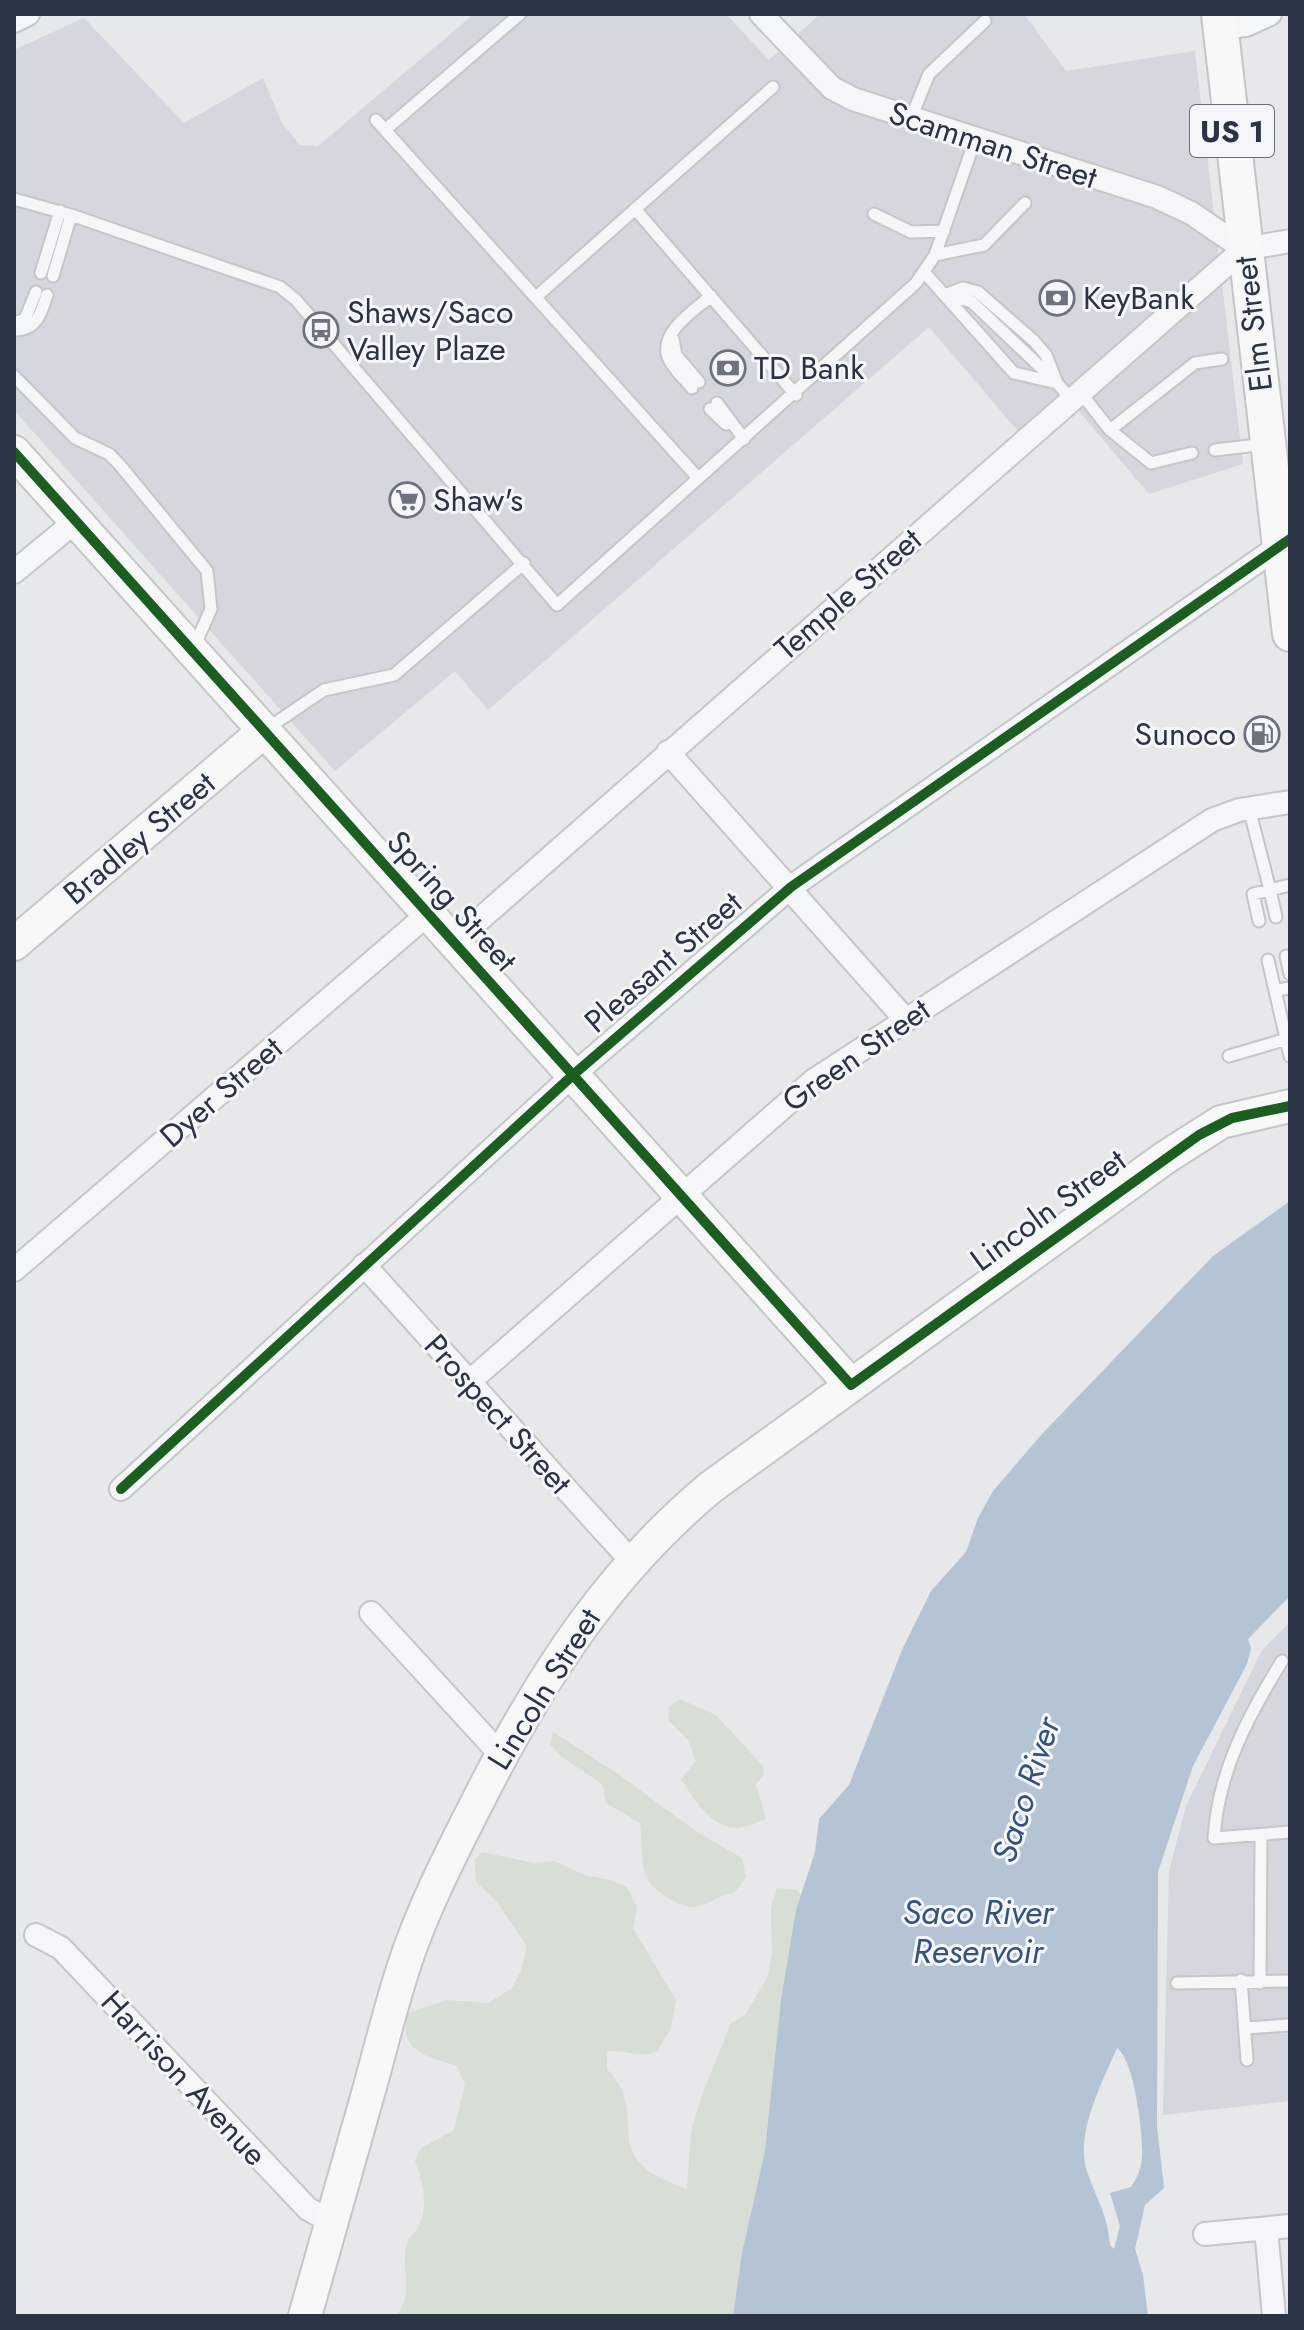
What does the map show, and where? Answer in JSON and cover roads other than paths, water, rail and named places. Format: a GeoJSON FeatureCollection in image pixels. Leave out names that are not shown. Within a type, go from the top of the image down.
{"type":"FeatureCollection","features":[{"type":"Feature","properties":{"kind":"main road","name":"Elm Street"},"geometry":{"type":"LineString","coordinates":[[1220,21],[1244,249],[1255,446],[1285,543],[1290,634]]}},
{"type":"Feature","properties":{"kind":"street"},"geometry":{"type":"LineString","coordinates":[[14,21],[28,14]]}},
{"type":"Feature","properties":{"kind":"street","name":"Scamman Street"},"geometry":{"type":"LineString","coordinates":[[761,14],[832,88],[885,112],[1157,197],[1191,213],[1244,249]]}},
{"type":"Feature","properties":{"kind":"street"},"geometry":{"type":"LineString","coordinates":[[1220,21],[1246,25],[1270,14]]}},
{"type":"Feature","properties":{"kind":"street"},"geometry":{"type":"LineString","coordinates":[[1244,249],[1290,241]]}},
{"type":"Feature","properties":{"kind":"street","name":"Temple Street"},"geometry":{"type":"LineString","coordinates":[[454,942],[1069,391],[1244,249]]}},
{"type":"Feature","properties":{"kind":"street","name":"Spring Street"},"geometry":{"type":"LineString","coordinates":[[14,452],[851,1385]]}},
{"type":"Feature","properties":{"kind":"street"},"geometry":{"type":"LineString","coordinates":[[14,572],[76,521]]}},
{"type":"Feature","properties":{"kind":"street","name":"Pleasant Street"},"geometry":{"type":"LineString","coordinates":[[121,1489],[573,1075],[791,887],[1285,543]]}},
{"type":"Feature","properties":{"kind":"street","name":"Bradley Street"},"geometry":{"type":"LineString","coordinates":[[14,944],[263,732]]}},
{"type":"Feature","properties":{"kind":"street"},"geometry":{"type":"LineString","coordinates":[[668,752],[905,1019]]}},
{"type":"Feature","properties":{"kind":"street","name":"Green Street"},"geometry":{"type":"LineString","coordinates":[[469,1382],[806,1086],[1212,820],[1249,808],[1290,802]]}},
{"type":"Feature","properties":{"kind":"street","name":"Dyer Street"},"geometry":{"type":"LineString","coordinates":[[14,1270],[428,914]]}},
{"type":"Feature","properties":{"kind":"street","name":"Lincoln Street"},"geometry":{"type":"LineString","coordinates":[[305,2316],[412,1942],[452,1850],[501,1755],[555,1661],[601,1597],[684,1510],[711,1487],[1199,1135],[1232,1118],[1290,1106]]}},
{"type":"Feature","properties":{"kind":"street","name":"Prospect Street"},"geometry":{"type":"LineString","coordinates":[[364,1265],[633,1563]]}},
{"type":"Feature","properties":{"kind":"street"},"geometry":{"type":"LineString","coordinates":[[371,1613],[501,1755]]}},
{"type":"Feature","properties":{"kind":"street","name":"Harrison Avenue"},"geometry":{"type":"LineString","coordinates":[[36,1935],[61,1948],[308,2209],[332,2222]]}},
{"type":"Feature","properties":{"kind":"street"},"geometry":{"type":"LineString","coordinates":[[1205,2234],[1290,2226]]}},
{"type":"Feature","properties":{"kind":"street"},"geometry":{"type":"LineString","coordinates":[[1266,2229],[1274,2316]]}},
{"type":"Feature","properties":{"kind":"lane"},"geometry":{"type":"LineString","coordinates":[[385,130],[520,14]]}},
{"type":"Feature","properties":{"kind":"lane"},"geometry":{"type":"LineString","coordinates":[[911,119],[929,74],[985,21]]}},
{"type":"Feature","properties":{"kind":"lane"},"geometry":{"type":"LineString","coordinates":[[536,297],[773,87]]}},
{"type":"Feature","properties":{"kind":"lane"},"geometry":{"type":"LineString","coordinates":[[376,120],[698,478]]}},
{"type":"Feature","properties":{"kind":"lane"},"geometry":{"type":"LineString","coordinates":[[14,199],[66,213],[280,287],[296,300],[557,605],[741,436],[796,395],[887,314],[935,255],[975,140]]}},
{"type":"Feature","properties":{"kind":"lane"},"geometry":{"type":"LineString","coordinates":[[935,255],[984,245],[1025,203]]}},
{"type":"Feature","properties":{"kind":"lane"},"geometry":{"type":"LineString","coordinates":[[635,209],[796,395]]}},
{"type":"Feature","properties":{"kind":"lane"},"geometry":{"type":"LineString","coordinates":[[47,274],[66,213]]}},
{"type":"Feature","properties":{"kind":"lane"},"geometry":{"type":"LineString","coordinates":[[874,214],[911,232],[944,231]]}},
{"type":"Feature","properties":{"kind":"lane"},"geometry":{"type":"LineString","coordinates":[[924,272],[1014,373],[1069,391]]}},
{"type":"Feature","properties":{"kind":"lane"},"geometry":{"type":"LineString","coordinates":[[14,323],[25,319],[41,294],[37,321],[24,330],[14,330]]}},
{"type":"Feature","properties":{"kind":"lane"},"geometry":{"type":"LineString","coordinates":[[945,295],[959,295],[972,302],[1110,430],[1151,463],[1191,450]]}},
{"type":"Feature","properties":{"kind":"lane"},"geometry":{"type":"LineString","coordinates":[[696,385],[676,355],[672,340],[676,327],[711,296]]}},
{"type":"Feature","properties":{"kind":"lane"},"geometry":{"type":"LineString","coordinates":[[1110,430],[1195,363],[1222,359]]}},
{"type":"Feature","properties":{"kind":"lane"},"geometry":{"type":"LineString","coordinates":[[14,376],[75,438],[109,454],[119,464],[207,571],[211,609],[192,651]]}},
{"type":"Feature","properties":{"kind":"lane"},"geometry":{"type":"LineString","coordinates":[[713,406],[741,436]]}},
{"type":"Feature","properties":{"kind":"lane"},"geometry":{"type":"LineString","coordinates":[[1214,447],[1255,446]]}},
{"type":"Feature","properties":{"kind":"lane"},"geometry":{"type":"LineString","coordinates":[[263,732],[324,690],[394,675],[524,563]]}},
{"type":"Feature","properties":{"kind":"lane"},"geometry":{"type":"LineString","coordinates":[[1249,808],[1276,917]]}},
{"type":"Feature","properties":{"kind":"lane"},"geometry":{"type":"LineString","coordinates":[[1259,921],[1253,894],[1290,885]]}},
{"type":"Feature","properties":{"kind":"lane"},"geometry":{"type":"LineString","coordinates":[[1286,956],[1290,974]]}},
{"type":"Feature","properties":{"kind":"lane"},"geometry":{"type":"LineString","coordinates":[[1268,960],[1290,1056]]}},
{"type":"Feature","properties":{"kind":"lane"},"geometry":{"type":"LineString","coordinates":[[1277,990],[1290,988]]}},
{"type":"Feature","properties":{"kind":"lane"},"geometry":{"type":"LineString","coordinates":[[1229,1056],[1287,1039]]}},
{"type":"Feature","properties":{"kind":"lane"},"geometry":{"type":"LineString","coordinates":[[1282,1661],[1244,1723],[1216,1809],[1214,1838],[1290,1832]]}},
{"type":"Feature","properties":{"kind":"lane"},"geometry":{"type":"LineString","coordinates":[[1260,1983],[1261,1835]]}},
{"type":"Feature","properties":{"kind":"lane"},"geometry":{"type":"LineString","coordinates":[[1241,1980],[1247,2060]]}},
{"type":"Feature","properties":{"kind":"lane"},"geometry":{"type":"LineString","coordinates":[[1177,1983],[1290,1981]]}},
{"type":"Feature","properties":{"kind":"lane"},"geometry":{"type":"LineString","coordinates":[[1245,2028],[1290,2025]]}},
{"type":"Feature","properties":{"kind":"water","name":"Saco River Reservoir"},"geometry":{"type":"Polygon","coordinates":[[[1290,1201],[1290,1596],[1248,1639],[1251,1648],[1247,1664],[1193,1766],[1158,1872],[1157,2125],[1164,2188],[1145,2205],[1135,2249],[1143,2275],[1148,2316],[733,2316],[742,2253],[765,2151],[781,2000],[796,1910],[815,1852],[819,1819],[849,1785],[902,1650],[931,1591],[966,1552],[978,1518],[993,1491],[1042,1434],[1213,1256],[1290,1201]],[[1117,2048],[1098,2091],[1088,2122],[1084,2154],[1110,2245],[1114,2249],[1120,2226],[1110,2193],[1131,2187],[1142,2158],[1137,2099],[1123,2055],[1117,2048]]]}},
{"type":"Feature","properties":{"kind":"place","name":"KeyBank"},"geometry":{"type":"Point","coordinates":[1057,298]}},
{"type":"Feature","properties":{"kind":"place","name":"Shaws/Saco Valley Plaze"},"geometry":{"type":"Point","coordinates":[321,330]}},
{"type":"Feature","properties":{"kind":"place","name":"TD Bank"},"geometry":{"type":"Point","coordinates":[728,368]}},
{"type":"Feature","properties":{"kind":"place","name":"Shaw's"},"geometry":{"type":"Point","coordinates":[407,500]}},
{"type":"Feature","properties":{"kind":"place","name":"Sunoco"},"geometry":{"type":"Point","coordinates":[1262,734]}},
{"type":"Feature","properties":{"kind":"water label","name":"Saco River"},"geometry":{"type":"Point","coordinates":[1026,1790]}}]}
